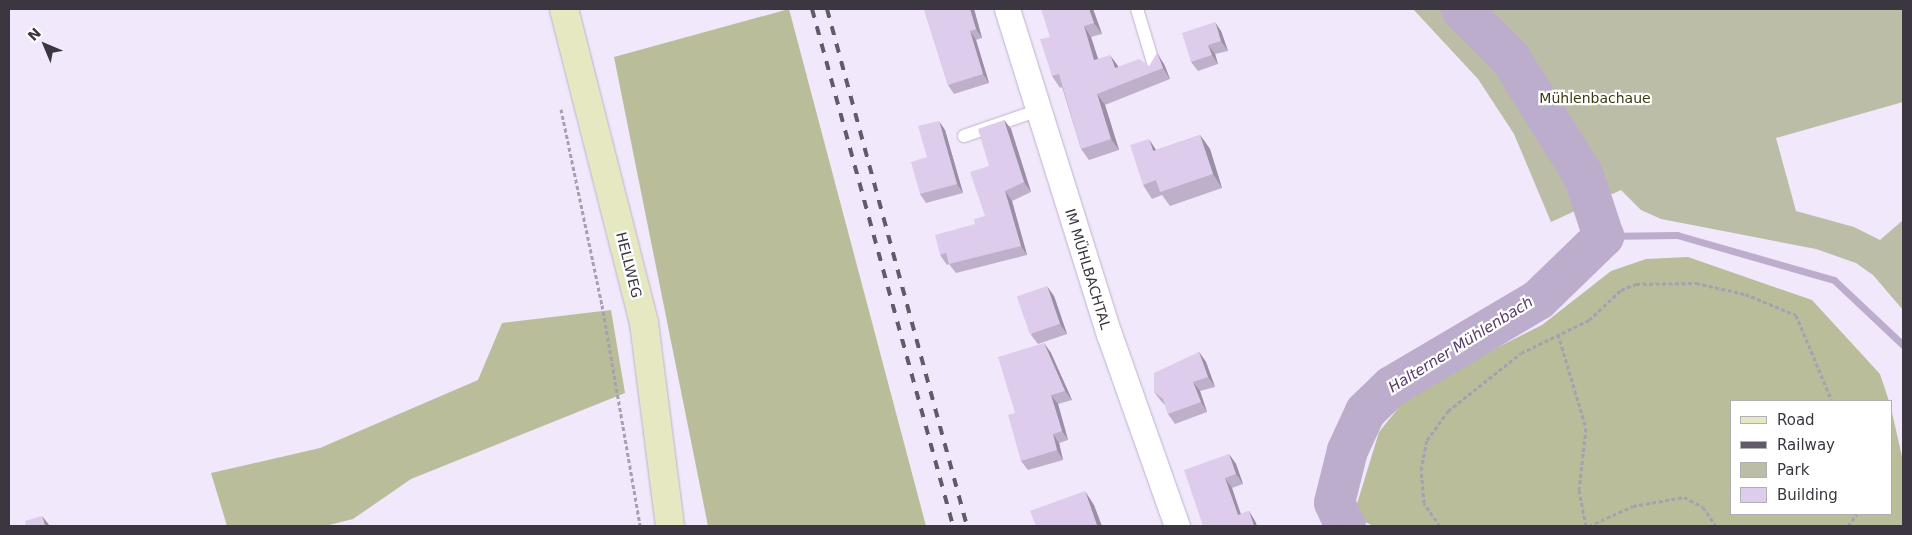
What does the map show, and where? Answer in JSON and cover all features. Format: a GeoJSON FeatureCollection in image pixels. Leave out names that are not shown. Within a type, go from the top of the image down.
{"type":"FeatureCollection","features":[{"type":"Feature","properties":{"kind":"street","name":"HELLWEG"},"geometry":{"type":"LineString","coordinates":[[564,9],[644,324],[670,526]]}},
{"type":"Feature","properties":{"kind":"street","name":"IM MÜHLBACHTAL"},"geometry":{"type":"LineString","coordinates":[[1007,9],[1109,334],[1177,526]]}},
{"type":"Feature","properties":{"kind":"lane"},"geometry":{"type":"LineString","coordinates":[[1137,9],[1154,69]]}},
{"type":"Feature","properties":{"kind":"lane"},"geometry":{"type":"LineString","coordinates":[[964,136],[1039,110]]}},
{"type":"Feature","properties":{"kind":"path"},"geometry":{"type":"LineString","coordinates":[[559,99],[602,305],[640,526]]}},
{"type":"Feature","properties":{"kind":"path"},"geometry":{"type":"LineString","coordinates":[[1440,526],[1424,503],[1421,470],[1428,440],[1466,395],[1521,353],[1588,320],[1621,290],[1636,284],[1696,283],[1745,294],[1796,315],[1832,400]]}},
{"type":"Feature","properties":{"kind":"path"},"geometry":{"type":"LineString","coordinates":[[1558,334],[1586,428],[1579,490],[1587,526],[1633,506],[1684,498],[1703,507],[1716,526]]}},
{"type":"Feature","properties":{"kind":"path"},"geometry":{"type":"LineString","coordinates":[[1848,526],[1856,515]]}},
{"type":"Feature","properties":{"kind":"green space"},"geometry":{"type":"Polygon","coordinates":[[[789,9],[926,526],[708,526],[614,57],[789,9]]]}},
{"type":"Feature","properties":{"kind":"green space","name":"Mühlenbachaue"},"geometry":{"type":"Polygon","coordinates":[[[1413,9],[1903,9],[1903,102],[1776,138],[1796,211],[1854,227],[1880,240],[1903,220],[1903,310],[1873,275],[1856,263],[1816,249],[1661,219],[1641,210],[1621,190],[1551,222],[1514,134],[1478,79],[1413,9]]]}},
{"type":"Feature","properties":{"kind":"green space"},"geometry":{"type":"Polygon","coordinates":[[[1688,257],[1812,300],[1880,374],[1889,400],[1730,400],[1730,515],[1892,515],[1892,412],[1903,461],[1903,526],[1373,526],[1363,521],[1356,507],[1379,432],[1413,390],[1542,325],[1611,271],[1646,259],[1688,257]]]}},
{"type":"Feature","properties":{"kind":"green space"},"geometry":{"type":"Polygon","coordinates":[[[611,310],[625,393],[411,479],[353,519],[325,526],[227,526],[211,473],[320,448],[478,380],[502,323],[611,310]]]}},
{"type":"Feature","properties":{"kind":"building"},"geometry":{"type":"Polygon","coordinates":[[[924,9],[970,9],[976,29],[970,31],[983,74],[948,85],[924,9]]]}},
{"type":"Feature","properties":{"kind":"building"},"geometry":{"type":"Polygon","coordinates":[[[1041,9],[1089,9],[1094,23],[1084,26],[1094,60],[1110,55],[1115,68],[1139,59],[1149,66],[1157,53],[1163,68],[1097,94],[1111,139],[1081,149],[1059,74],[1052,76],[1040,39],[1050,37],[1041,9]]]}},
{"type":"Feature","properties":{"kind":"building"},"geometry":{"type":"Polygon","coordinates":[[[1215,22],[1221,41],[1208,45],[1212,55],[1191,62],[1182,33],[1215,22]]]}},
{"type":"Feature","properties":{"kind":"building"},"geometry":{"type":"Polygon","coordinates":[[[1004,120],[1024,182],[1005,191],[1021,246],[949,264],[946,253],[940,255],[935,235],[975,224],[974,219],[985,216],[970,172],[989,166],[978,129],[1004,120]]]}},
{"type":"Feature","properties":{"kind":"building"},"geometry":{"type":"Polygon","coordinates":[[[939,121],[957,184],[920,194],[911,162],[927,157],[918,126],[939,121]]]}},
{"type":"Feature","properties":{"kind":"building"},"geometry":{"type":"Polygon","coordinates":[[[1200,135],[1213,174],[1160,192],[1156,180],[1143,185],[1130,145],[1149,139],[1153,151],[1200,135]]]}},
{"type":"Feature","properties":{"kind":"building"},"geometry":{"type":"Polygon","coordinates":[[[1047,286],[1060,324],[1030,334],[1017,296],[1047,286]]]}},
{"type":"Feature","properties":{"kind":"building"},"geometry":{"type":"Polygon","coordinates":[[[1044,343],[1065,391],[1051,395],[1062,431],[1053,434],[1057,450],[1021,461],[1008,415],[1015,413],[998,357],[1044,343]]]}},
{"type":"Feature","properties":{"kind":"building"},"geometry":{"type":"Polygon","coordinates":[[[1199,352],[1208,377],[1193,382],[1201,402],[1168,414],[1163,399],[1154,392],[1154,373],[1199,352]]]}},
{"type":"Feature","properties":{"kind":"building"},"geometry":{"type":"Polygon","coordinates":[[[1229,454],[1236,474],[1225,478],[1238,515],[1249,511],[1254,526],[1203,526],[1184,470],[1229,454]]]}},
{"type":"Feature","properties":{"kind":"building"},"geometry":{"type":"Polygon","coordinates":[[[1085,491],[1097,526],[1036,526],[1030,511],[1085,491]]]}},
{"type":"Feature","properties":{"kind":"building"},"geometry":{"type":"Polygon","coordinates":[[[42,516],[45,526],[26,526],[25,521],[42,516]]]}},
{"type":"Feature","properties":{"kind":"waterway","name":"Halterner Mühlenbach"},"geometry":{"type":"LineString","coordinates":[[1345,526],[1334,502],[1347,450],[1365,411],[1391,386],[1538,299],[1603,236],[1583,175],[1510,58],[1461,9]]}},
{"type":"Feature","properties":{"kind":"waterway","name":"Halterner Mühlenbach"},"geometry":{"type":"LineString","coordinates":[[1603,236],[1677,235],[1834,280],[1903,345]]}},
{"type":"Feature","properties":{"kind":"railway"},"geometry":{"type":"LineString","coordinates":[[812,9],[953,526]]}},
{"type":"Feature","properties":{"kind":"railway"},"geometry":{"type":"LineString","coordinates":[[827,9],[967,526]]}}]}
